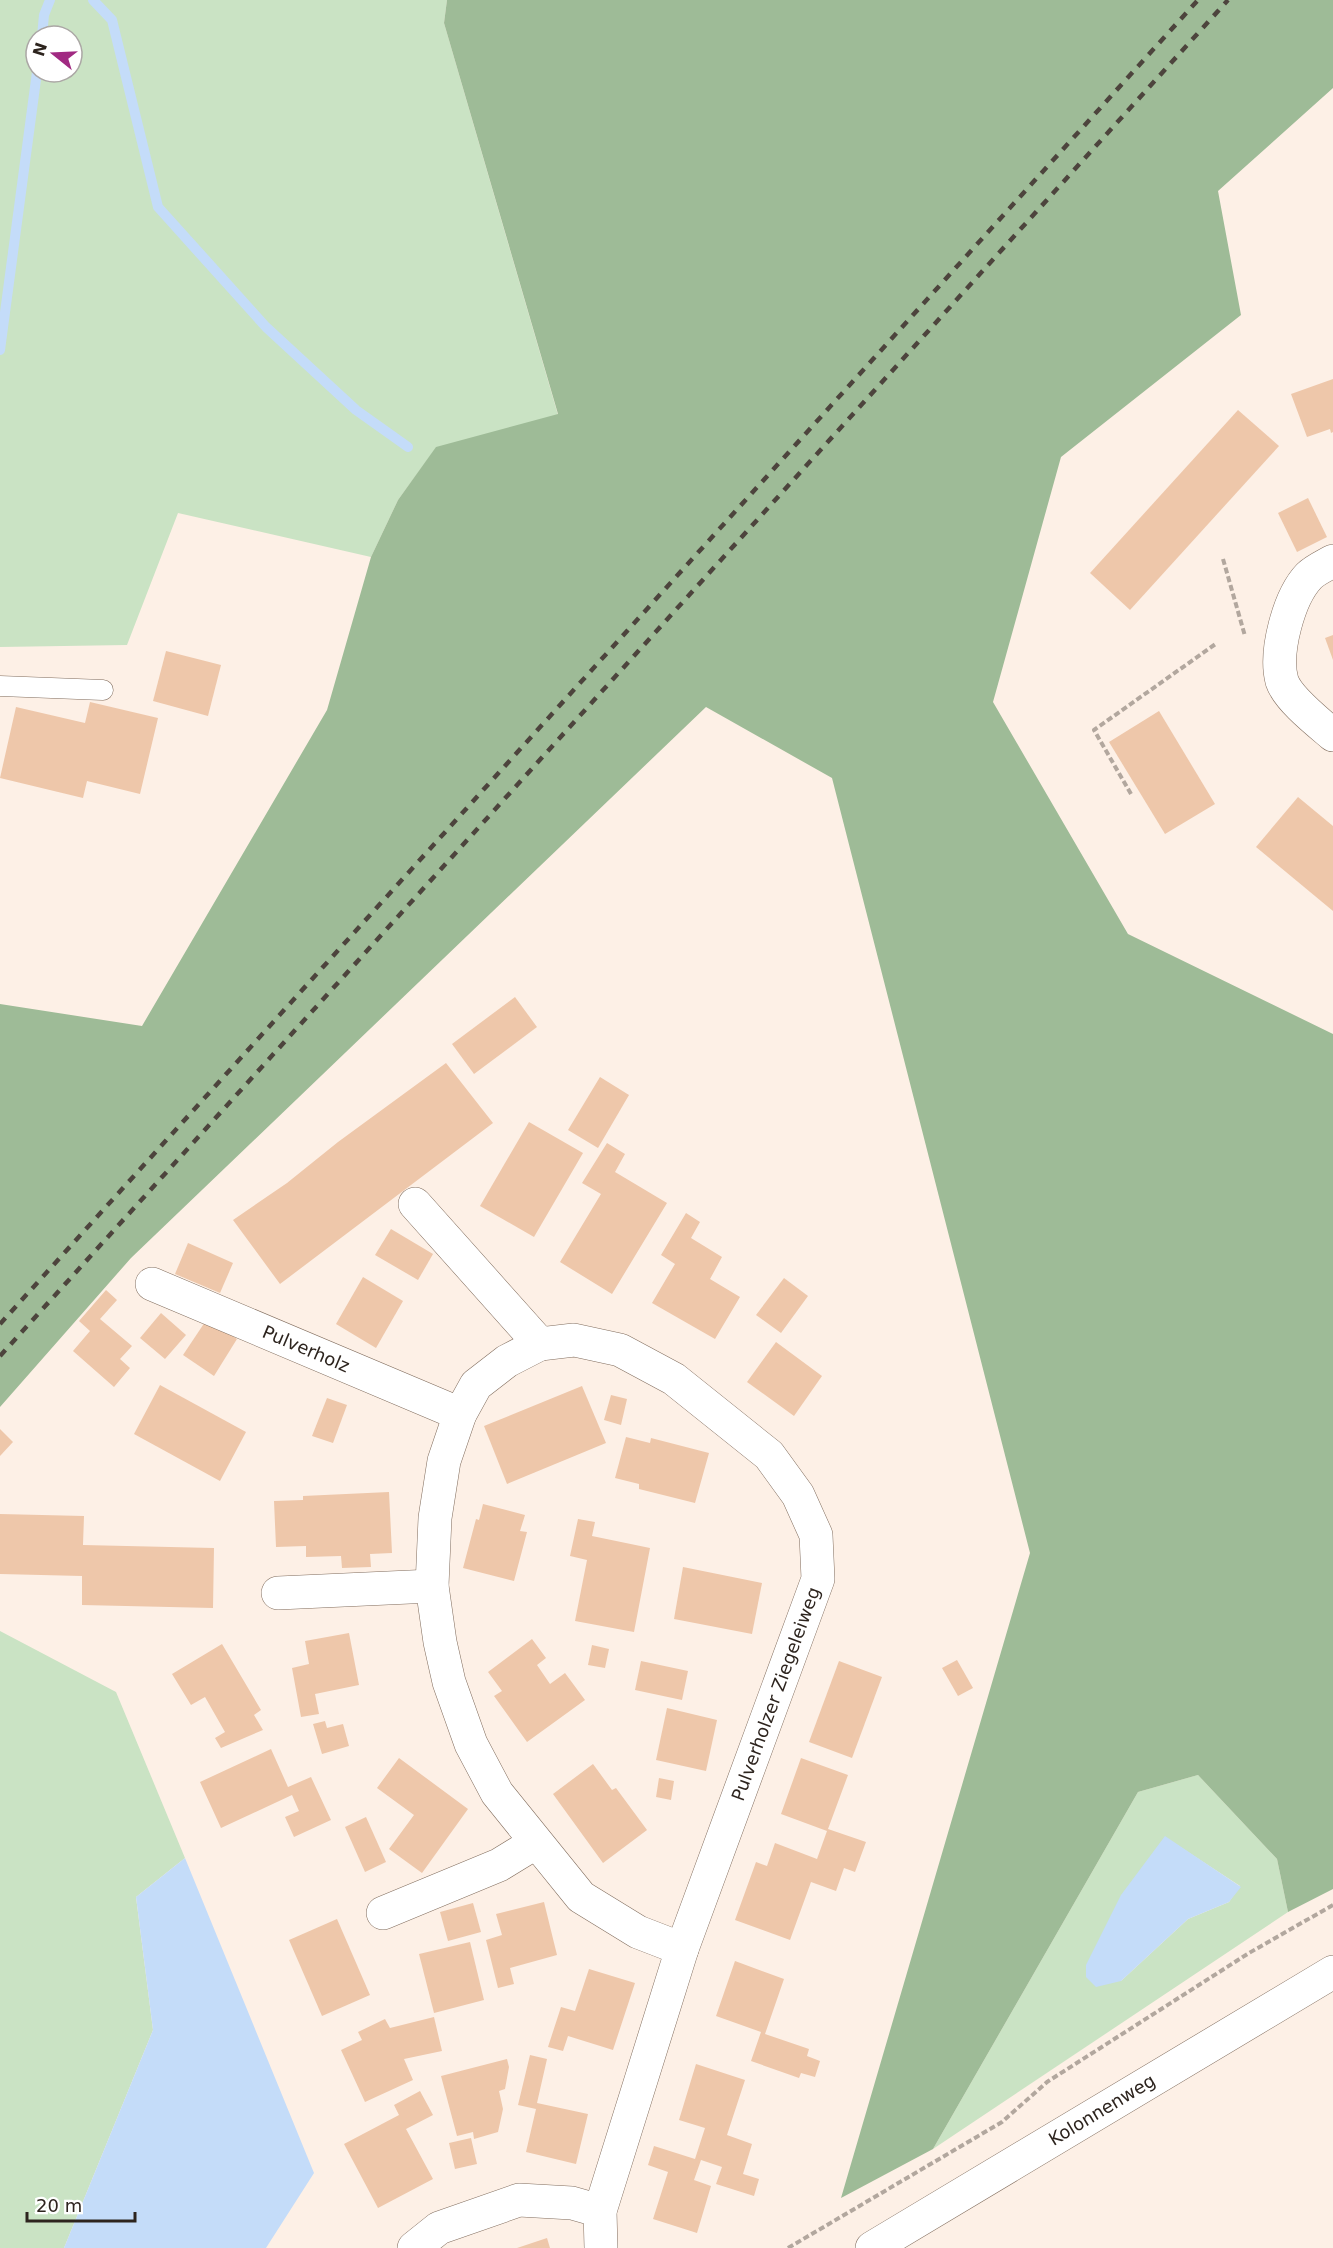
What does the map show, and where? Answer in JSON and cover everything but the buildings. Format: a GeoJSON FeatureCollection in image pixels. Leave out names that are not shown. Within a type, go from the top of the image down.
{"type":"FeatureCollection","features":[{"type":"Feature","properties":{"kind":"street"},"geometry":{"type":"LineString","coordinates":[[1333,561],[1310,575],[1290,607],[1280,644],[1282,682],[1302,709],[1333,735]]}},
{"type":"Feature","properties":{"kind":"street"},"geometry":{"type":"LineString","coordinates":[[415,1204],[540,1344]]}},
{"type":"Feature","properties":{"kind":"street","name":"Pulverholz"},"geometry":{"type":"LineString","coordinates":[[152,1284],[460,1414]]}},
{"type":"Feature","properties":{"kind":"street","name":"Pulverholzer Ziegeleiweg"},"geometry":{"type":"LineString","coordinates":[[601,2248],[600,2211],[682,1949],[818,1579],[816,1535],[798,1495],[769,1455],[674,1379],[620,1350],[574,1340],[540,1344],[507,1361],[476,1385],[460,1414],[444,1461],[435,1518],[432,1586],[440,1642],[449,1682],[471,1744],[497,1793],[581,1897],[638,1932],[682,1949]]}},
{"type":"Feature","properties":{"kind":"street"},"geometry":{"type":"LineString","coordinates":[[278,1593],[432,1586]]}},
{"type":"Feature","properties":{"kind":"street"},"geometry":{"type":"LineString","coordinates":[[383,1913],[499,1865],[536,1843]]}},
{"type":"Feature","properties":{"kind":"street","name":"Kolonnenweg"},"geometry":{"type":"LineString","coordinates":[[872,2248],[1333,1972]]}},
{"type":"Feature","properties":{"kind":"street"},"geometry":{"type":"LineString","coordinates":[[414,2248],[439,2228],[519,2200],[573,2203],[600,2211]]}},
{"type":"Feature","properties":{"kind":"lane"},"geometry":{"type":"LineString","coordinates":[[0,686],[103,690]]}},
{"type":"Feature","properties":{"kind":"path"},"geometry":{"type":"LineString","coordinates":[[1223,559],[1246,638]]}},
{"type":"Feature","properties":{"kind":"path"},"geometry":{"type":"LineString","coordinates":[[1131,794],[1094,730],[1216,643]]}},
{"type":"Feature","properties":{"kind":"path"},"geometry":{"type":"LineString","coordinates":[[788,2248],[1002,2122],[1047,2082],[1249,1953],[1333,1905]]}},
{"type":"Feature","properties":{"kind":"green space"},"geometry":{"type":"Polygon","coordinates":[[[0,0],[447,0],[444,23],[558,415],[436,448],[398,500],[371,557],[178,513],[127,645],[0,647],[0,0]]]}},
{"type":"Feature","properties":{"kind":"green space"},"geometry":{"type":"Polygon","coordinates":[[[447,0],[1333,0],[1333,88],[1218,191],[1241,315],[1061,457],[993,702],[1128,934],[1333,1034],[1333,1889],[1288,1912],[1277,1859],[1198,1775],[1138,1792],[933,2149],[841,2198],[1030,1553],[832,778],[706,707],[131,1258],[0,1407],[0,1004],[142,1026],[327,710],[371,557],[398,500],[436,447],[558,414],[444,23],[447,0]]]}},
{"type":"Feature","properties":{"kind":"green space"},"geometry":{"type":"Polygon","coordinates":[[[0,1631],[116,1692],[185,1858],[136,1897],[153,2030],[64,2248],[0,2248],[0,1631]]]}},
{"type":"Feature","properties":{"kind":"green space"},"geometry":{"type":"Polygon","coordinates":[[[1198,1775],[1277,1859],[1288,1912],[933,2149],[1138,1792],[1198,1775]],[[1165,1837],[1121,1981],[1188,1919],[1229,1902],[1240,1886],[1165,1837]]]}},
{"type":"Feature","properties":{"kind":"water"},"geometry":{"type":"Polygon","coordinates":[[[1165,1836],[1241,1887],[1229,1902],[1188,1919],[1121,1981],[1096,1987],[1086,1977],[1086,1965],[1121,1895],[1165,1836]]]}},
{"type":"Feature","properties":{"kind":"water"},"geometry":{"type":"Polygon","coordinates":[[[185,1858],[314,2173],[266,2248],[64,2248],[153,2030],[136,1897],[185,1858]]]}},
{"type":"Feature","properties":{"kind":"waterway"},"geometry":{"type":"LineString","coordinates":[[43,24],[50,0]]}},
{"type":"Feature","properties":{"kind":"waterway"},"geometry":{"type":"LineString","coordinates":[[93,0],[112,20],[158,207],[266,327],[356,410],[408,447]]}},
{"type":"Feature","properties":{"kind":"waterway"},"geometry":{"type":"LineString","coordinates":[[0,350],[35,84]]}},
{"type":"Feature","properties":{"kind":"railway"},"geometry":{"type":"LineString","coordinates":[[0,1324],[1198,0]]}},
{"type":"Feature","properties":{"kind":"railway"},"geometry":{"type":"LineString","coordinates":[[0,1356],[1228,0]]}}]}
